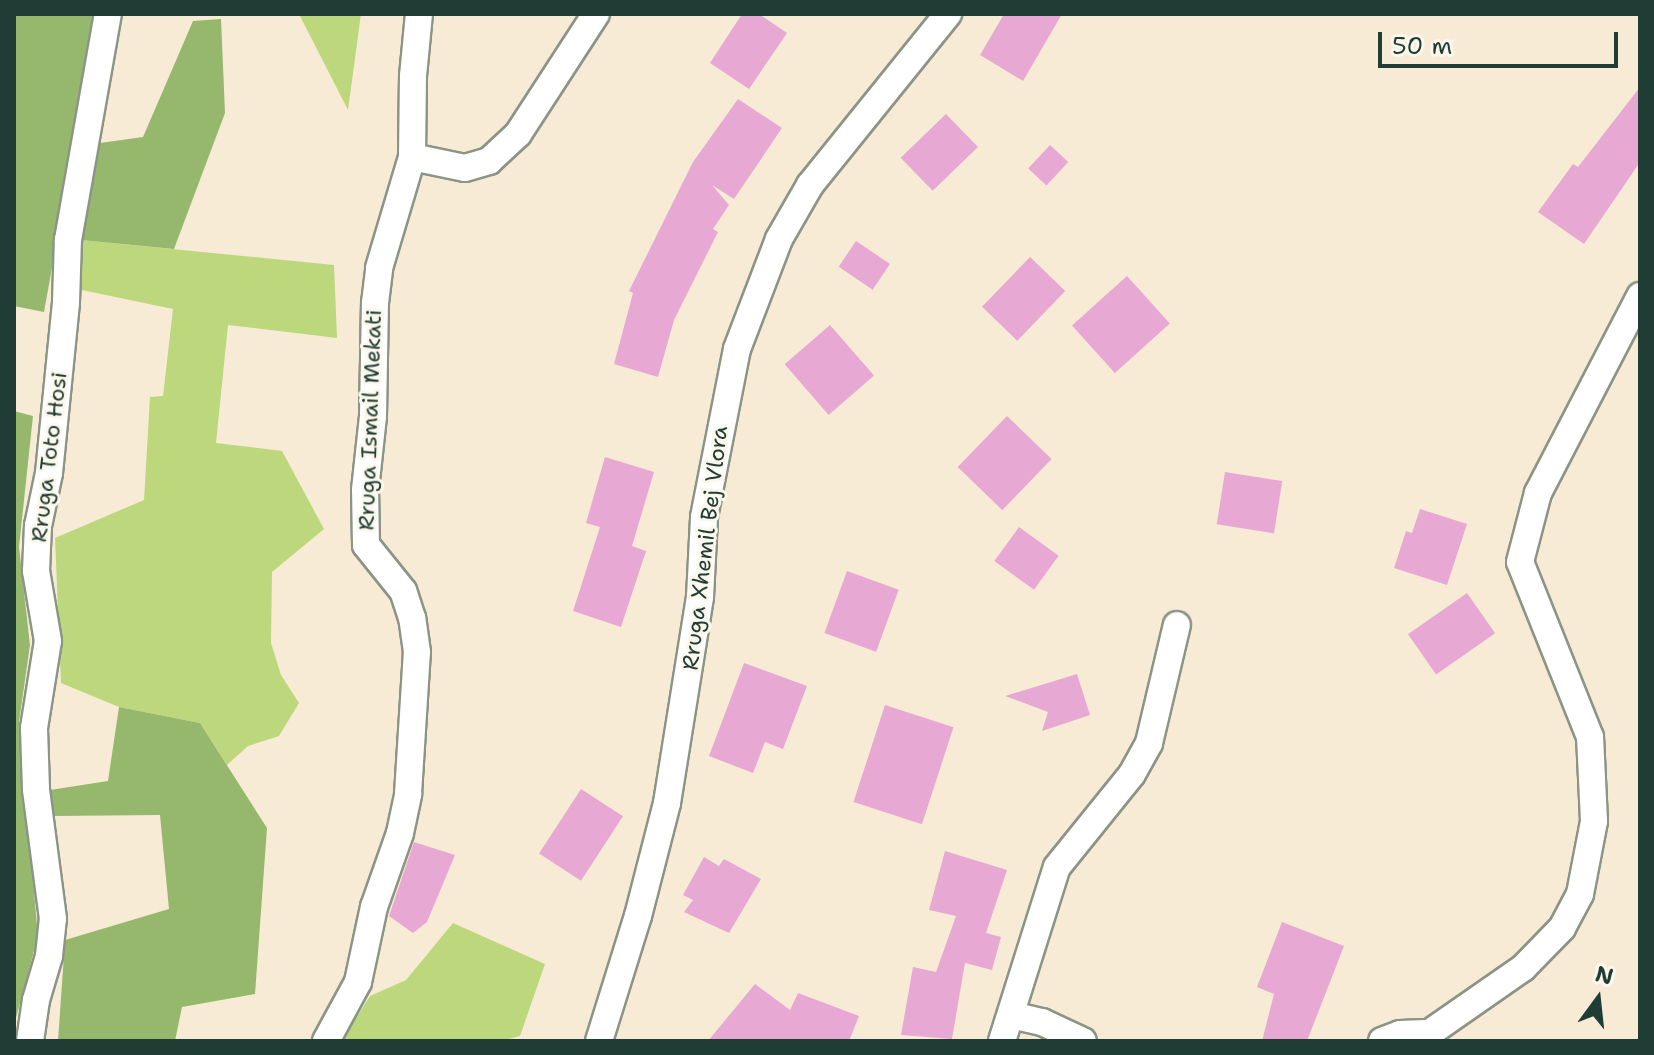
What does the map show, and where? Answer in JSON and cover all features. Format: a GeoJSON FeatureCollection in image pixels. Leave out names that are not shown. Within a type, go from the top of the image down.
{"type":"FeatureCollection","features":[{"type":"Feature","properties":{"kind":"street","name":"Rruga Toto Hosi"},"geometry":{"type":"LineString","coordinates":[[30,1041],[36,1000],[49,956],[53,919],[36,789],[34,728],[48,641],[36,571],[38,526],[50,458],[66,302],[68,240],[108,14]]}},
{"type":"Feature","properties":{"kind":"street","name":"Rruga Ismail Mekati"},"geometry":{"type":"LineString","coordinates":[[326,1041],[358,982],[374,907],[400,833],[408,794],[417,652],[412,618],[403,591],[366,545],[365,490],[372,449],[375,303],[379,268],[412,157],[413,76],[419,14]]}},
{"type":"Feature","properties":{"kind":"street"},"geometry":{"type":"LineString","coordinates":[[412,157],[465,168],[489,161],[518,134],[596,14]]}},
{"type":"Feature","properties":{"kind":"street","name":"Rruga Xhemil Bej Vlora"},"geometry":{"type":"LineString","coordinates":[[599,1041],[638,916],[667,803],[700,597],[704,517],[737,349],[779,239],[810,185],[948,14]]}},
{"type":"Feature","properties":{"kind":"street"},"geometry":{"type":"LineString","coordinates":[[1382,1041],[1400,1034],[1422,1037],[1523,968],[1562,928],[1580,894],[1594,821],[1590,737],[1520,562],[1538,493],[1640,296]]}},
{"type":"Feature","properties":{"kind":"street"},"geometry":{"type":"LineString","coordinates":[[1002,1041],[1057,867],[1132,774],[1149,743],[1177,625]]}},
{"type":"Feature","properties":{"kind":"street"},"geometry":{"type":"LineString","coordinates":[[1011,1015],[1042,1022],[1083,1041]]}},
{"type":"Feature","properties":{"kind":"green space"},"geometry":{"type":"Polygon","coordinates":[[[14,14],[98,14],[44,312],[14,306],[14,14]]]}},
{"type":"Feature","properties":{"kind":"green space"},"geometry":{"type":"Polygon","coordinates":[[[299,14],[361,14],[348,110],[299,14]]]}},
{"type":"Feature","properties":{"kind":"green space"},"geometry":{"type":"Polygon","coordinates":[[[221,19],[225,113],[174,249],[81,240],[100,143],[143,137],[193,21],[221,19]]]}},
{"type":"Feature","properties":{"kind":"green space"},"geometry":{"type":"Polygon","coordinates":[[[81,240],[334,265],[337,338],[228,325],[216,443],[282,451],[324,529],[272,572],[271,643],[281,675],[299,703],[279,736],[248,746],[227,765],[200,723],[119,707],[61,683],[55,538],[144,500],[150,397],[163,396],[173,309],[82,290],[81,240]]]}},
{"type":"Feature","properties":{"kind":"green space"},"geometry":{"type":"Polygon","coordinates":[[[14,411],[33,416],[19,547],[30,645],[19,722],[38,936],[16,1018],[16,1041],[14,1041],[14,411]]]}},
{"type":"Feature","properties":{"kind":"green space"},"geometry":{"type":"Polygon","coordinates":[[[119,707],[200,723],[267,828],[255,994],[182,1007],[175,1041],[58,1041],[65,940],[169,909],[160,815],[52,816],[50,790],[108,781],[119,707]]]}},
{"type":"Feature","properties":{"kind":"green space"},"geometry":{"type":"Polygon","coordinates":[[[453,923],[545,964],[520,1036],[501,1041],[342,1041],[370,996],[406,980],[453,923]]]}},
{"type":"Feature","properties":{"kind":"building"},"geometry":{"type":"Polygon","coordinates":[[[742,14],[759,14],[787,33],[749,89],[710,63],[742,14]]]}},
{"type":"Feature","properties":{"kind":"building"},"geometry":{"type":"Polygon","coordinates":[[[1004,14],[1062,14],[1023,81],[980,55],[1004,14]]]}},
{"type":"Feature","properties":{"kind":"building"},"geometry":{"type":"Polygon","coordinates":[[[1640,87],[1640,162],[1584,244],[1538,212],[1573,164],[1578,167],[1640,87]]]}},
{"type":"Feature","properties":{"kind":"building"},"geometry":{"type":"Polygon","coordinates":[[[738,99],[782,128],[734,199],[712,185],[729,205],[713,229],[718,232],[674,320],[658,377],[614,364],[633,293],[629,291],[693,162],[738,99]]]}},
{"type":"Feature","properties":{"kind":"building"},"geometry":{"type":"Polygon","coordinates":[[[946,114],[978,147],[933,191],[901,158],[946,114]]]}},
{"type":"Feature","properties":{"kind":"building"},"geometry":{"type":"Polygon","coordinates":[[[1050,145],[1068,162],[1046,185],[1028,168],[1050,145]]]}},
{"type":"Feature","properties":{"kind":"building"},"geometry":{"type":"Polygon","coordinates":[[[856,241],[890,264],[873,290],[839,267],[856,241]]]}},
{"type":"Feature","properties":{"kind":"building"},"geometry":{"type":"Polygon","coordinates":[[[1030,257],[1065,291],[1017,341],[982,307],[1030,257]]]}},
{"type":"Feature","properties":{"kind":"building"},"geometry":{"type":"Polygon","coordinates":[[[1127,276],[1170,324],[1115,373],[1072,326],[1127,276]]]}},
{"type":"Feature","properties":{"kind":"building"},"geometry":{"type":"Polygon","coordinates":[[[830,325],[874,376],[829,415],[785,364],[830,325]]]}},
{"type":"Feature","properties":{"kind":"building"},"geometry":{"type":"Polygon","coordinates":[[[1007,416],[1052,459],[1002,510],[958,467],[1007,416]]]}},
{"type":"Feature","properties":{"kind":"building"},"geometry":{"type":"Polygon","coordinates":[[[605,457],[654,472],[632,546],[646,551],[621,627],[573,611],[600,527],[586,523],[605,457]]]}},
{"type":"Feature","properties":{"kind":"building"},"geometry":{"type":"Polygon","coordinates":[[[1225,472],[1282,481],[1274,533],[1217,524],[1225,472]]]}},
{"type":"Feature","properties":{"kind":"building"},"geometry":{"type":"Polygon","coordinates":[[[1420,509],[1467,524],[1447,585],[1394,568],[1406,531],[1412,533],[1420,509]]]}},
{"type":"Feature","properties":{"kind":"building"},"geometry":{"type":"Polygon","coordinates":[[[1019,527],[1059,556],[1034,590],[994,561],[1019,527]]]}},
{"type":"Feature","properties":{"kind":"building"},"geometry":{"type":"Polygon","coordinates":[[[847,571],[899,590],[876,652],[824,633],[847,571]]]}},
{"type":"Feature","properties":{"kind":"building"},"geometry":{"type":"Polygon","coordinates":[[[1467,593],[1495,633],[1436,674],[1408,634],[1467,593]]]}},
{"type":"Feature","properties":{"kind":"building"},"geometry":{"type":"Polygon","coordinates":[[[744,663],[807,686],[783,749],[765,742],[753,773],[709,756],[744,663]]]}},
{"type":"Feature","properties":{"kind":"building"},"geometry":{"type":"Polygon","coordinates":[[[1077,674],[1090,715],[1042,731],[1048,712],[1005,696],[1077,674]]]}},
{"type":"Feature","properties":{"kind":"building"},"geometry":{"type":"Polygon","coordinates":[[[885,705],[953,727],[922,824],[853,802],[885,705]]]}},
{"type":"Feature","properties":{"kind":"building"},"geometry":{"type":"Polygon","coordinates":[[[581,789],[623,816],[581,881],[539,854],[581,789]]]}},
{"type":"Feature","properties":{"kind":"building"},"geometry":{"type":"Polygon","coordinates":[[[414,842],[455,855],[427,922],[413,933],[389,916],[414,842]]]}},
{"type":"Feature","properties":{"kind":"building"},"geometry":{"type":"Polygon","coordinates":[[[945,851],[1007,870],[986,933],[1001,937],[992,970],[965,963],[952,1039],[901,1035],[913,967],[936,972],[956,916],[929,910],[945,851]]]}},
{"type":"Feature","properties":{"kind":"building"},"geometry":{"type":"Polygon","coordinates":[[[704,857],[719,866],[724,859],[761,879],[729,933],[684,912],[693,900],[683,895],[704,857]]]}},
{"type":"Feature","properties":{"kind":"building"},"geometry":{"type":"Polygon","coordinates":[[[1282,922],[1344,946],[1307,1041],[1262,1041],[1274,994],[1257,987],[1282,922]]]}},
{"type":"Feature","properties":{"kind":"building"},"geometry":{"type":"Polygon","coordinates":[[[755,984],[790,1010],[798,993],[859,1016],[849,1041],[708,1041],[755,984]]]}}]}
